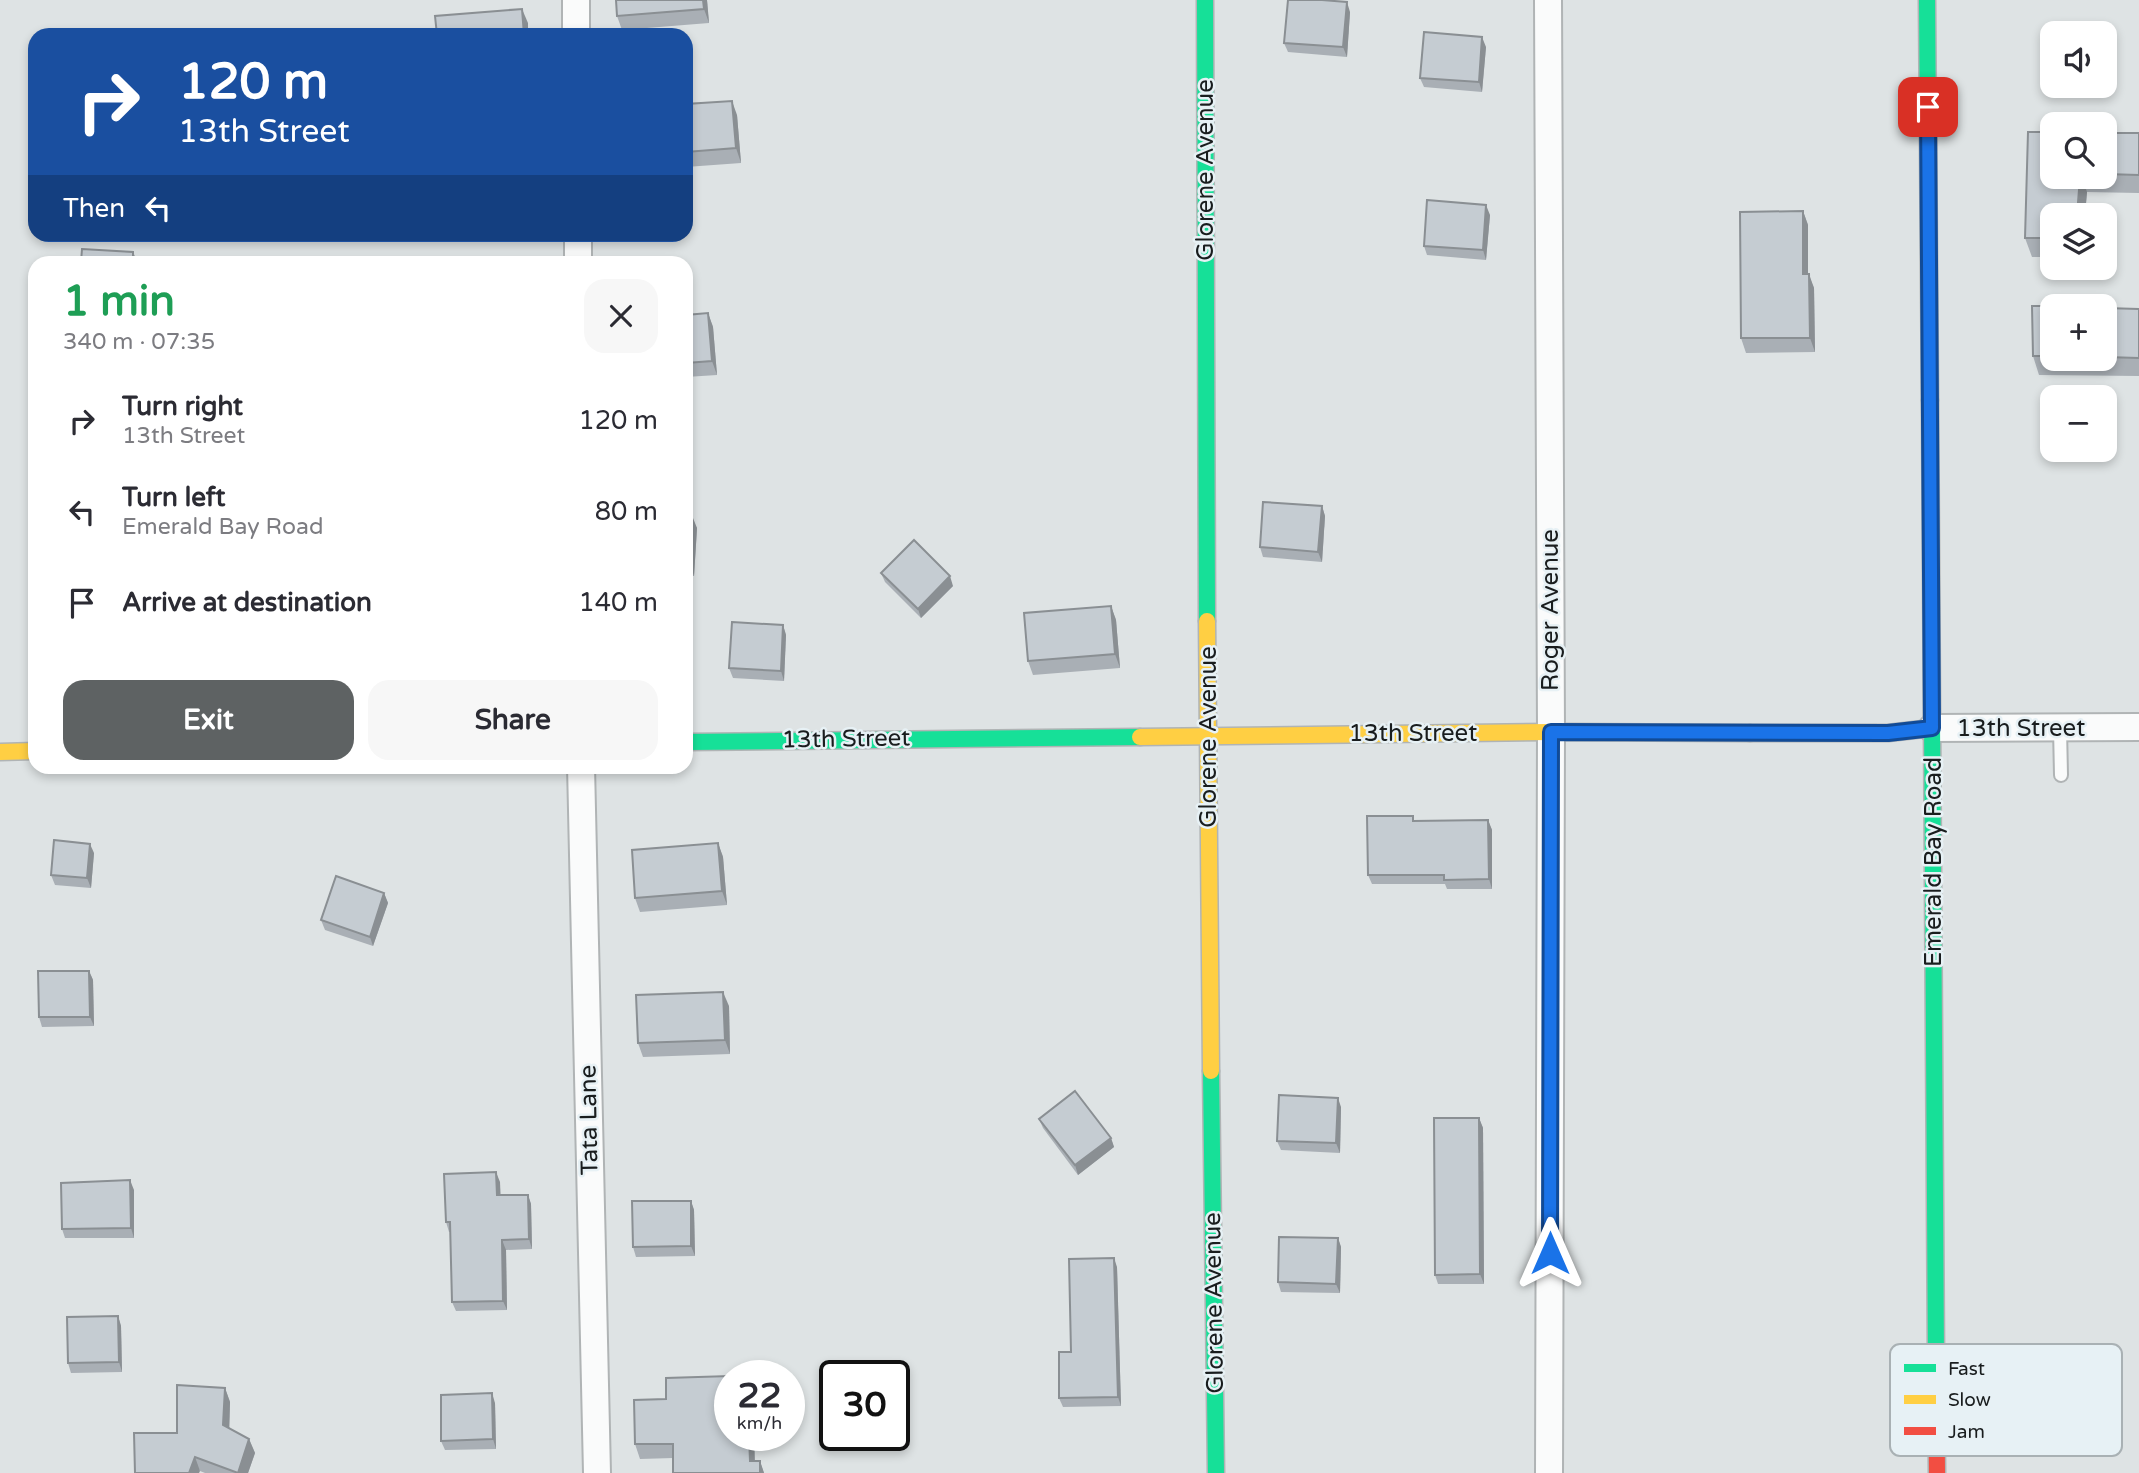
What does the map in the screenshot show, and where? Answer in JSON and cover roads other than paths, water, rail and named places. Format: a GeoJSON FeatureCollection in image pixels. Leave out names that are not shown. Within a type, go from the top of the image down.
{"type":"FeatureCollection","features":[{"type":"Feature","properties":{"kind":"street"},"geometry":{"type":"LineString","coordinates":[[576,0],[576,28]]}},
{"type":"Feature","properties":{"kind":"street","name":"Glorene Avenue"},"geometry":{"type":"LineString","coordinates":[[1205,0],[1207,734],[1216,1473]]}},
{"type":"Feature","properties":{"kind":"street","name":"Roger Avenue"},"geometry":{"type":"LineString","coordinates":[[1548,0],[1551,732],[1549,1473]]}},
{"type":"Feature","properties":{"kind":"street","name":"Emerald Bay Road"},"geometry":{"type":"LineString","coordinates":[[1927,0],[1936,1344]]}},
{"type":"Feature","properties":{"kind":"street","name":"13th Street"},"geometry":{"type":"LineString","coordinates":[[693,742],[1207,734],[1888,733],[1932,728],[2139,727]]}},
{"type":"Feature","properties":{"kind":"street"},"geometry":{"type":"LineString","coordinates":[[0,752],[28,751]]}},
{"type":"Feature","properties":{"kind":"street","name":"Tata Lane"},"geometry":{"type":"LineString","coordinates":[[581,774],[597,1473]]}},
{"type":"Feature","properties":{"kind":"lane"},"geometry":{"type":"LineString","coordinates":[[2060,728],[2060,775]]}}]}
